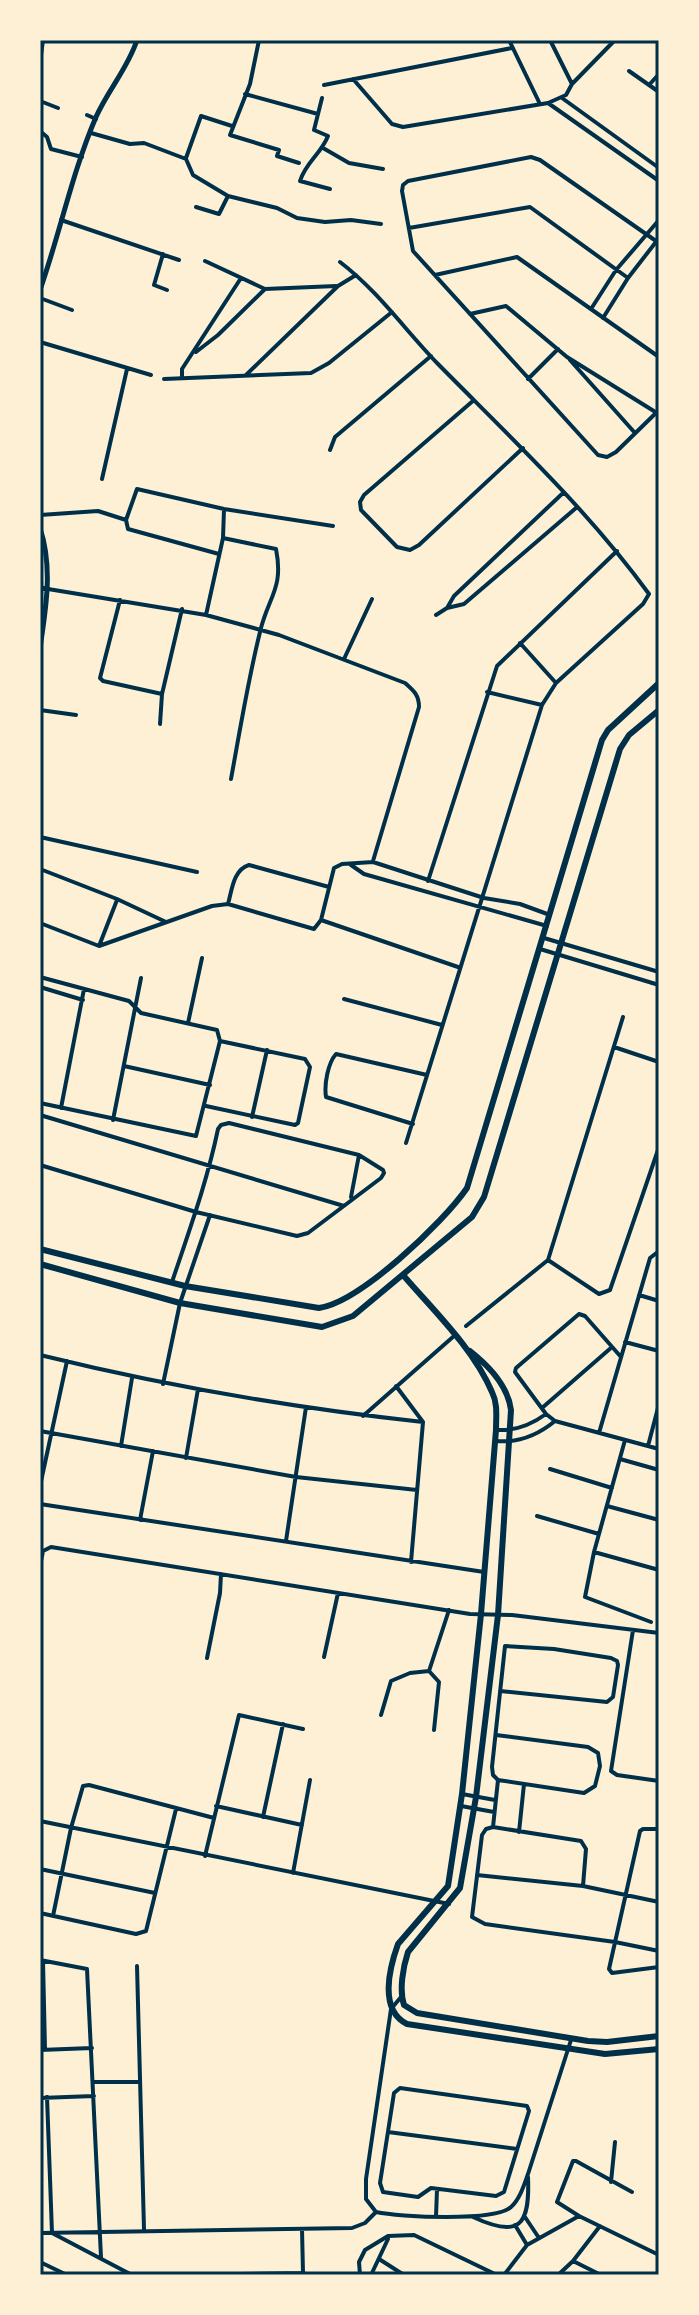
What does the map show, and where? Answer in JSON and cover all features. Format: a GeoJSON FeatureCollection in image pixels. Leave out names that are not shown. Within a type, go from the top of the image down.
{"type":"FeatureCollection","features":[{"type":"Feature","properties":{"kind":"main road"},"geometry":{"type":"LineString","coordinates":[[40,1249],[185,1286],[312,1309],[326,1307],[350,1296],[453,1209],[467,1188],[602,740],[608,730],[659,683]]}},
{"type":"Feature","properties":{"kind":"main road"},"geometry":{"type":"LineString","coordinates":[[40,1264],[180,1303],[322,1327],[353,1316],[472,1217],[484,1197],[620,749],[629,735],[659,710]]}},
{"type":"Feature","properties":{"kind":"main road"},"geometry":{"type":"LineString","coordinates":[[403,1275],[454,1336],[483,1362],[504,1388],[511,1410],[498,1615],[476,1797],[460,1888],[408,1952],[401,1997],[404,2005],[417,2013],[571,2040],[607,2042],[659,2036]]}},
{"type":"Feature","properties":{"kind":"main road"},"geometry":{"type":"LineString","coordinates":[[464,1347],[493,1393],[496,1441],[462,1794],[448,1886],[398,1944],[388,1998],[391,2009],[397,2019],[407,2024],[568,2050],[605,2054],[659,2049]]}},
{"type":"Feature","properties":{"kind":"street"},"geometry":{"type":"LineString","coordinates":[[40,63],[43,40]]}},
{"type":"Feature","properties":{"kind":"street"},"geometry":{"type":"LineString","coordinates":[[40,288],[96,119],[131,57],[137,40]]}},
{"type":"Feature","properties":{"kind":"street"},"geometry":{"type":"LineString","coordinates":[[259,40],[245,94],[229,134],[279,150],[277,156],[299,163]]}},
{"type":"Feature","properties":{"kind":"street"},"geometry":{"type":"LineString","coordinates":[[509,40],[539,102]]}},
{"type":"Feature","properties":{"kind":"street"},"geometry":{"type":"LineString","coordinates":[[550,40],[572,84]]}},
{"type":"Feature","properties":{"kind":"street"},"geometry":{"type":"LineString","coordinates":[[353,79],[392,124],[400,127],[539,102],[548,103],[562,98],[615,40]]}},
{"type":"Feature","properties":{"kind":"street"},"geometry":{"type":"LineString","coordinates":[[324,85],[512,48]]}},
{"type":"Feature","properties":{"kind":"street"},"geometry":{"type":"LineString","coordinates":[[629,71],[659,92]]}},
{"type":"Feature","properties":{"kind":"street"},"geometry":{"type":"LineString","coordinates":[[649,85],[659,74]]}},
{"type":"Feature","properties":{"kind":"street"},"geometry":{"type":"LineString","coordinates":[[245,94],[318,114]]}},
{"type":"Feature","properties":{"kind":"street"},"geometry":{"type":"LineString","coordinates":[[322,98],[314,130],[328,136],[323,148],[305,166],[300,181],[330,189]]}},
{"type":"Feature","properties":{"kind":"street"},"geometry":{"type":"LineString","coordinates":[[562,98],[659,168]]}},
{"type":"Feature","properties":{"kind":"street"},"geometry":{"type":"LineString","coordinates":[[40,101],[58,108]]}},
{"type":"Feature","properties":{"kind":"street"},"geometry":{"type":"LineString","coordinates":[[548,103],[659,181]]}},
{"type":"Feature","properties":{"kind":"street"},"geometry":{"type":"LineString","coordinates":[[87,115],[96,119]]}},
{"type":"Feature","properties":{"kind":"street"},"geometry":{"type":"LineString","coordinates":[[232,126],[201,116],[186,159],[193,175],[228,196],[277,208],[297,218],[381,224]]}},
{"type":"Feature","properties":{"kind":"street"},"geometry":{"type":"LineString","coordinates":[[40,131],[47,137],[51,149],[82,157]]}},
{"type":"Feature","properties":{"kind":"street"},"geometry":{"type":"LineString","coordinates":[[91,133],[130,144],[144,143],[186,159]]}},
{"type":"Feature","properties":{"kind":"street"},"geometry":{"type":"LineString","coordinates":[[323,148],[349,163],[383,169]]}},
{"type":"Feature","properties":{"kind":"street"},"geometry":{"type":"LineString","coordinates":[[567,357],[658,411],[607,457],[598,455],[413,251],[403,185],[408,181],[531,157],[540,160],[646,234],[658,239],[603,318]]}},
{"type":"Feature","properties":{"kind":"street"},"geometry":{"type":"LineString","coordinates":[[196,207],[219,214],[228,196]]}},
{"type":"Feature","properties":{"kind":"street"},"geometry":{"type":"LineString","coordinates":[[409,228],[530,207],[628,278]]}},
{"type":"Feature","properties":{"kind":"street"},"geometry":{"type":"LineString","coordinates":[[61,220],[179,260]]}},
{"type":"Feature","properties":{"kind":"street"},"geometry":{"type":"LineString","coordinates":[[591,309],[616,270],[659,220]]}},
{"type":"Feature","properties":{"kind":"street"},"geometry":{"type":"LineString","coordinates":[[163,254],[154,285],[167,290]]}},
{"type":"Feature","properties":{"kind":"street"},"geometry":{"type":"LineString","coordinates":[[435,275],[517,257],[659,357]]}},
{"type":"Feature","properties":{"kind":"street"},"geometry":{"type":"LineString","coordinates":[[205,261],[265,289],[338,286]]}},
{"type":"Feature","properties":{"kind":"street"},"geometry":{"type":"LineString","coordinates":[[340,262],[523,448],[617,551],[649,594],[643,604],[556,683],[542,705],[406,1143]]}},
{"type":"Feature","properties":{"kind":"street"},"geometry":{"type":"LineString","coordinates":[[244,376],[338,286],[356,275]]}},
{"type":"Feature","properties":{"kind":"street"},"geometry":{"type":"LineString","coordinates":[[182,378],[182,369],[241,278]]}},
{"type":"Feature","properties":{"kind":"street"},"geometry":{"type":"LineString","coordinates":[[193,355],[265,289]]}},
{"type":"Feature","properties":{"kind":"street"},"geometry":{"type":"LineString","coordinates":[[40,298],[72,310]]}},
{"type":"Feature","properties":{"kind":"street"},"geometry":{"type":"LineString","coordinates":[[470,314],[506,306],[567,357],[635,433]]}},
{"type":"Feature","properties":{"kind":"street"},"geometry":{"type":"LineString","coordinates":[[164,379],[311,373],[329,363],[392,312]]}},
{"type":"Feature","properties":{"kind":"street"},"geometry":{"type":"LineString","coordinates":[[40,342],[151,375]]}},
{"type":"Feature","properties":{"kind":"street"},"geometry":{"type":"LineString","coordinates":[[528,379],[558,349]]}},
{"type":"Feature","properties":{"kind":"street"},"geometry":{"type":"LineString","coordinates":[[330,450],[335,437],[431,356]]}},
{"type":"Feature","properties":{"kind":"street"},"geometry":{"type":"LineString","coordinates":[[102,479],[127,369]]}},
{"type":"Feature","properties":{"kind":"street"},"geometry":{"type":"LineString","coordinates":[[474,400],[364,495],[360,502],[361,510],[397,547],[410,550],[419,545],[523,448]]}},
{"type":"Feature","properties":{"kind":"street"},"geometry":{"type":"LineString","coordinates":[[219,554],[128,529],[126,520],[137,489],[224,509],[333,526]]}},
{"type":"Feature","properties":{"kind":"street"},"geometry":{"type":"LineString","coordinates":[[447,608],[454,596],[563,493]]}},
{"type":"Feature","properties":{"kind":"street"},"geometry":{"type":"LineString","coordinates":[[436,615],[447,608],[464,604],[576,508]]}},
{"type":"Feature","properties":{"kind":"street"},"geometry":{"type":"LineString","coordinates":[[206,615],[223,538],[224,509]]}},
{"type":"Feature","properties":{"kind":"street"},"geometry":{"type":"LineString","coordinates":[[40,515],[98,511],[126,520]]}},
{"type":"Feature","properties":{"kind":"street"},"geometry":{"type":"LineString","coordinates":[[40,528],[46,545],[48,589],[40,646]]}},
{"type":"Feature","properties":{"kind":"street"},"geometry":{"type":"LineString","coordinates":[[223,538],[276,549],[280,569],[279,582],[260,629],[231,779]]}},
{"type":"Feature","properties":{"kind":"street"},"geometry":{"type":"LineString","coordinates":[[428,881],[497,666],[617,551]]}},
{"type":"Feature","properties":{"kind":"street"},"geometry":{"type":"LineString","coordinates":[[40,588],[182,609],[260,629],[405,683],[416,692],[419,707],[373,862]]}},
{"type":"Feature","properties":{"kind":"street"},"geometry":{"type":"LineString","coordinates":[[344,659],[372,599]]}},
{"type":"Feature","properties":{"kind":"street"},"geometry":{"type":"LineString","coordinates":[[120,600],[100,678],[162,694]]}},
{"type":"Feature","properties":{"kind":"street"},"geometry":{"type":"LineString","coordinates":[[160,724],[162,694],[182,609]]}},
{"type":"Feature","properties":{"kind":"street"},"geometry":{"type":"LineString","coordinates":[[519,642],[556,683]]}},
{"type":"Feature","properties":{"kind":"street"},"geometry":{"type":"LineString","coordinates":[[487,692],[542,705]]}},
{"type":"Feature","properties":{"kind":"street"},"geometry":{"type":"LineString","coordinates":[[40,710],[76,715]]}},
{"type":"Feature","properties":{"kind":"street"},"geometry":{"type":"LineString","coordinates":[[40,837],[197,872]]}},
{"type":"Feature","properties":{"kind":"street"},"geometry":{"type":"LineString","coordinates":[[40,923],[99,946],[212,906],[228,904],[314,929],[321,920],[334,868],[342,864],[373,862],[484,898],[520,904],[550,915]]}},
{"type":"Feature","properties":{"kind":"street"},"geometry":{"type":"LineString","coordinates":[[349,864],[364,874],[547,926]]}},
{"type":"Feature","properties":{"kind":"street"},"geometry":{"type":"LineString","coordinates":[[228,904],[236,875],[241,867],[249,865],[329,887]]}},
{"type":"Feature","properties":{"kind":"street"},"geometry":{"type":"LineString","coordinates":[[40,869],[166,922]]}},
{"type":"Feature","properties":{"kind":"street"},"geometry":{"type":"LineString","coordinates":[[99,946],[117,899]]}},
{"type":"Feature","properties":{"kind":"street"},"geometry":{"type":"LineString","coordinates":[[321,920],[459,968]]}},
{"type":"Feature","properties":{"kind":"street"},"geometry":{"type":"LineString","coordinates":[[544,938],[659,972]]}},
{"type":"Feature","properties":{"kind":"street"},"geometry":{"type":"LineString","coordinates":[[540,949],[659,985]]}},
{"type":"Feature","properties":{"kind":"street"},"geometry":{"type":"LineString","coordinates":[[188,1023],[202,958]]}},
{"type":"Feature","properties":{"kind":"street"},"geometry":{"type":"LineString","coordinates":[[40,977],[129,1001],[141,1013],[217,1030],[220,1041],[196,1136],[40,1103]]}},
{"type":"Feature","properties":{"kind":"street"},"geometry":{"type":"LineString","coordinates":[[113,1120],[141,978]]}},
{"type":"Feature","properties":{"kind":"street"},"geometry":{"type":"LineString","coordinates":[[56,993],[59,981]]}},
{"type":"Feature","properties":{"kind":"street"},"geometry":{"type":"LineString","coordinates":[[40,987],[83,1000]]}},
{"type":"Feature","properties":{"kind":"street"},"geometry":{"type":"LineString","coordinates":[[61,1108],[84,988]]}},
{"type":"Feature","properties":{"kind":"street"},"geometry":{"type":"LineString","coordinates":[[344,999],[442,1025]]}},
{"type":"Feature","properties":{"kind":"street"},"geometry":{"type":"LineString","coordinates":[[466,1326],[548,1260],[623,1017]]}},
{"type":"Feature","properties":{"kind":"street"},"geometry":{"type":"LineString","coordinates":[[205,1106],[290,1125],[298,1123],[309,1062],[220,1041]]}},
{"type":"Feature","properties":{"kind":"street"},"geometry":{"type":"LineString","coordinates":[[614,1047],[659,1062]]}},
{"type":"Feature","properties":{"kind":"street"},"geometry":{"type":"LineString","coordinates":[[252,1117],[267,1050]]}},
{"type":"Feature","properties":{"kind":"street"},"geometry":{"type":"LineString","coordinates":[[413,1124],[326,1097],[332,1058],[336,1054],[428,1075]]}},
{"type":"Feature","properties":{"kind":"street"},"geometry":{"type":"LineString","coordinates":[[124,1066],[210,1085]]}},
{"type":"Feature","properties":{"kind":"street"},"geometry":{"type":"LineString","coordinates":[[40,1115],[344,1206]]}},
{"type":"Feature","properties":{"kind":"street"},"geometry":{"type":"LineString","coordinates":[[40,1165],[196,1212],[297,1236],[308,1233],[384,1173],[359,1155],[229,1123],[221,1125],[196,1212],[172,1282]]}},
{"type":"Feature","properties":{"kind":"street"},"geometry":{"type":"LineString","coordinates":[[548,1260],[599,1294],[610,1290],[659,1147]]}},
{"type":"Feature","properties":{"kind":"street"},"geometry":{"type":"LineString","coordinates":[[351,1200],[359,1155]]}},
{"type":"Feature","properties":{"kind":"street"},"geometry":{"type":"LineString","coordinates":[[163,1384],[180,1303],[210,1215]]}},
{"type":"Feature","properties":{"kind":"street"},"geometry":{"type":"LineString","coordinates":[[599,1433],[650,1258],[658,1251]]}},
{"type":"Feature","properties":{"kind":"street"},"geometry":{"type":"LineString","coordinates":[[639,1295],[659,1301]]}},
{"type":"Feature","properties":{"kind":"street"},"geometry":{"type":"LineString","coordinates":[[621,1357],[585,1316],[575,1315],[516,1369],[516,1373],[546,1414],[555,1421],[659,1449]]}},
{"type":"Feature","properties":{"kind":"street"},"geometry":{"type":"LineString","coordinates":[[363,1416],[454,1336]]}},
{"type":"Feature","properties":{"kind":"street"},"geometry":{"type":"LineString","coordinates":[[625,1342],[659,1351]]}},
{"type":"Feature","properties":{"kind":"street"},"geometry":{"type":"LineString","coordinates":[[542,1408],[612,1347]]}},
{"type":"Feature","properties":{"kind":"street"},"geometry":{"type":"LineString","coordinates":[[40,1355],[163,1384],[363,1416],[423,1422]]}},
{"type":"Feature","properties":{"kind":"street"},"geometry":{"type":"LineString","coordinates":[[40,1486],[67,1361]]}},
{"type":"Feature","properties":{"kind":"street"},"geometry":{"type":"LineString","coordinates":[[121,1446],[132,1378]]}},
{"type":"Feature","properties":{"kind":"street"},"geometry":{"type":"LineString","coordinates":[[396,1386],[423,1422],[411,1563]]}},
{"type":"Feature","properties":{"kind":"street"},"geometry":{"type":"LineString","coordinates":[[186,1458],[198,1389]]}},
{"type":"Feature","properties":{"kind":"street"},"geometry":{"type":"LineString","coordinates":[[648,1446],[659,1404]]}},
{"type":"Feature","properties":{"kind":"street"},"geometry":{"type":"LineString","coordinates":[[286,1541],[306,1407]]}},
{"type":"Feature","properties":{"kind":"street"},"geometry":{"type":"LineString","coordinates":[[496,1430],[510,1431],[535,1422],[546,1414]]}},
{"type":"Feature","properties":{"kind":"street"},"geometry":{"type":"LineString","coordinates":[[496,1441],[509,1442],[542,1431],[555,1421]]}},
{"type":"Feature","properties":{"kind":"street"},"geometry":{"type":"LineString","coordinates":[[40,1431],[296,1477],[417,1490]]}},
{"type":"Feature","properties":{"kind":"street"},"geometry":{"type":"LineString","coordinates":[[625,1440],[585,1597],[651,1622]]}},
{"type":"Feature","properties":{"kind":"street"},"geometry":{"type":"LineString","coordinates":[[140,1520],[153,1451]]}},
{"type":"Feature","properties":{"kind":"street"},"geometry":{"type":"LineString","coordinates":[[620,1459],[659,1470]]}},
{"type":"Feature","properties":{"kind":"street"},"geometry":{"type":"LineString","coordinates":[[550,1469],[612,1488]]}},
{"type":"Feature","properties":{"kind":"street"},"geometry":{"type":"LineString","coordinates":[[40,1504],[485,1573]]}},
{"type":"Feature","properties":{"kind":"street"},"geometry":{"type":"LineString","coordinates":[[607,1506],[659,1520]]}},
{"type":"Feature","properties":{"kind":"street"},"geometry":{"type":"LineString","coordinates":[[537,1516],[599,1534]]}},
{"type":"Feature","properties":{"kind":"street"},"geometry":{"type":"LineString","coordinates":[[40,1566],[43,1551],[51,1547],[470,1614],[659,1633]]}},
{"type":"Feature","properties":{"kind":"street"},"geometry":{"type":"LineString","coordinates":[[594,1552],[659,1570]]}},
{"type":"Feature","properties":{"kind":"street"},"geometry":{"type":"LineString","coordinates":[[207,1658],[221,1574]]}},
{"type":"Feature","properties":{"kind":"street"},"geometry":{"type":"LineString","coordinates":[[324,1657],[338,1593]]}},
{"type":"Feature","properties":{"kind":"street"},"geometry":{"type":"LineString","coordinates":[[429,1671],[449,1610]]}},
{"type":"Feature","properties":{"kind":"street"},"geometry":{"type":"LineString","coordinates":[[633,1630],[611,1771],[617,1775],[659,1781]]}},
{"type":"Feature","properties":{"kind":"street"},"geometry":{"type":"LineString","coordinates":[[493,1827],[498,1780],[492,1771],[504,1650],[508,1644],[611,1658],[618,1665],[613,1697],[607,1702],[500,1691]]}},
{"type":"Feature","properties":{"kind":"street"},"geometry":{"type":"LineString","coordinates":[[381,1715],[391,1681],[410,1673],[429,1671]]}},
{"type":"Feature","properties":{"kind":"street"},"geometry":{"type":"LineString","coordinates":[[429,1671],[439,1682],[434,1730]]}},
{"type":"Feature","properties":{"kind":"street"},"geometry":{"type":"LineString","coordinates":[[205,1856],[239,1715],[303,1729]]}},
{"type":"Feature","properties":{"kind":"street"},"geometry":{"type":"LineString","coordinates":[[263,1817],[283,1724]]}},
{"type":"Feature","properties":{"kind":"street"},"geometry":{"type":"LineString","coordinates":[[496,1735],[588,1747],[598,1753],[600,1766],[593,1790],[578,1793],[498,1780]]}},
{"type":"Feature","properties":{"kind":"street"},"geometry":{"type":"LineString","coordinates":[[293,1873],[310,1780]]}},
{"type":"Feature","properties":{"kind":"street"},"geometry":{"type":"LineString","coordinates":[[519,1832],[524,1784]]}},
{"type":"Feature","properties":{"kind":"street"},"geometry":{"type":"LineString","coordinates":[[53,1916],[83,1786],[214,1818]]}},
{"type":"Feature","properties":{"kind":"street"},"geometry":{"type":"LineString","coordinates":[[462,1794],[496,1801]]}},
{"type":"Feature","properties":{"kind":"street"},"geometry":{"type":"LineString","coordinates":[[460,1805],[494,1812]]}},
{"type":"Feature","properties":{"kind":"street"},"geometry":{"type":"LineString","coordinates":[[216,1806],[302,1825]]}},
{"type":"Feature","properties":{"kind":"street"},"geometry":{"type":"LineString","coordinates":[[40,1913],[140,1934],[146,1931],[176,1809]]}},
{"type":"Feature","properties":{"kind":"street"},"geometry":{"type":"LineString","coordinates":[[40,1821],[449,1904]]}},
{"type":"Feature","properties":{"kind":"street"},"geometry":{"type":"LineString","coordinates":[[583,1886],[584,1843],[493,1827],[486,1829],[482,1835],[472,1913],[475,1920],[485,1924],[659,1951]]}},
{"type":"Feature","properties":{"kind":"street"},"geometry":{"type":"LineString","coordinates":[[659,1829],[640,1831],[610,1971],[659,1967]]}},
{"type":"Feature","properties":{"kind":"street"},"geometry":{"type":"LineString","coordinates":[[40,1869],[156,1893]]}},
{"type":"Feature","properties":{"kind":"street"},"geometry":{"type":"LineString","coordinates":[[477,1875],[583,1886],[659,1902]]}},
{"type":"Feature","properties":{"kind":"street"},"geometry":{"type":"LineString","coordinates":[[92,2048],[42,2050],[41,1960],[87,1969],[92,2048],[94,2082],[101,2257]]}},
{"type":"Feature","properties":{"kind":"street"},"geometry":{"type":"LineString","coordinates":[[137,1966],[144,2229]]}},
{"type":"Feature","properties":{"kind":"street"},"geometry":{"type":"LineString","coordinates":[[401,1997],[391,2009],[366,2179],[366,2199],[376,2212],[436,2217],[471,2216],[511,2209],[528,2174],[571,2040]]}},
{"type":"Feature","properties":{"kind":"street"},"geometry":{"type":"LineString","coordinates":[[94,2082],[140,2082]]}},
{"type":"Feature","properties":{"kind":"street"},"geometry":{"type":"LineString","coordinates":[[400,2088],[525,2105],[529,2111],[506,2190],[501,2194],[430,2188],[418,2197],[383,2192],[380,2183],[388,2132],[394,2093],[400,2088]]}},
{"type":"Feature","properties":{"kind":"street"},"geometry":{"type":"LineString","coordinates":[[40,2098],[94,2096]]}},
{"type":"Feature","properties":{"kind":"street"},"geometry":{"type":"LineString","coordinates":[[47,2097],[52,2233]]}},
{"type":"Feature","properties":{"kind":"street"},"geometry":{"type":"LineString","coordinates":[[388,2132],[518,2149]]}},
{"type":"Feature","properties":{"kind":"street"},"geometry":{"type":"LineString","coordinates":[[611,2182],[615,2142]]}},
{"type":"Feature","properties":{"kind":"street"},"geometry":{"type":"LineString","coordinates":[[632,2192],[576,2161],[570,2163],[557,2202],[659,2255]]}},
{"type":"Feature","properties":{"kind":"street"},"geometry":{"type":"LineString","coordinates":[[471,2216],[498,2228],[515,2225],[525,2217],[530,2205],[528,2174]]}},
{"type":"Feature","properties":{"kind":"street"},"geometry":{"type":"LineString","coordinates":[[436,2217],[437,2189]]}},
{"type":"Feature","properties":{"kind":"street"},"geometry":{"type":"LineString","coordinates":[[40,2233],[352,2228],[365,2223],[376,2212]]}},
{"type":"Feature","properties":{"kind":"street"},"geometry":{"type":"LineString","coordinates":[[504,2275],[527,2245],[579,2216]]}},
{"type":"Feature","properties":{"kind":"street"},"geometry":{"type":"LineString","coordinates":[[525,2217],[539,2238]]}},
{"type":"Feature","properties":{"kind":"street"},"geometry":{"type":"LineString","coordinates":[[515,2225],[527,2245]]}},
{"type":"Feature","properties":{"kind":"street"},"geometry":{"type":"LineString","coordinates":[[558,2275],[600,2226]]}},
{"type":"Feature","properties":{"kind":"street"},"geometry":{"type":"LineString","coordinates":[[186,2275],[304,2274],[302,2229]]}},
{"type":"Feature","properties":{"kind":"street"},"geometry":{"type":"LineString","coordinates":[[52,2233],[132,2275]]}},
{"type":"Feature","properties":{"kind":"street"},"geometry":{"type":"LineString","coordinates":[[371,2275],[388,2236]]}},
{"type":"Feature","properties":{"kind":"street"},"geometry":{"type":"LineString","coordinates":[[360,2275],[359,2262],[365,2250],[388,2236],[420,2236],[497,2275]]}},
{"type":"Feature","properties":{"kind":"street"},"geometry":{"type":"LineString","coordinates":[[379,2259],[404,2275]]}},
{"type":"Feature","properties":{"kind":"street"},"geometry":{"type":"LineString","coordinates":[[573,2261],[601,2275]]}},
{"type":"Feature","properties":{"kind":"street"},"geometry":{"type":"LineString","coordinates":[[40,2262],[67,2275]]}}]}
